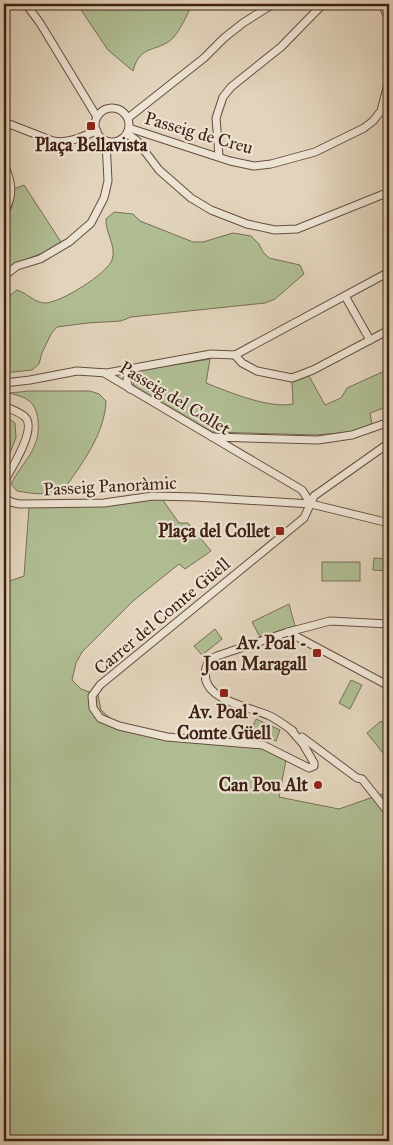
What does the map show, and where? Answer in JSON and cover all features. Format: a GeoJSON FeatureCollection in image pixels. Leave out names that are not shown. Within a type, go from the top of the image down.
{"type":"FeatureCollection","features":[{"type":"Feature","properties":{"kind":"street"},"geometry":{"type":"LineString","coordinates":[[26,4],[40,23],[98,117]]}},
{"type":"Feature","properties":{"kind":"street"},"geometry":{"type":"LineString","coordinates":[[128,118],[204,58],[224,38],[243,23],[273,4]]}},
{"type":"Feature","properties":{"kind":"street"},"geometry":{"type":"LineString","coordinates":[[219,156],[216,118],[223,97],[231,87],[281,47],[323,4]]}},
{"type":"Feature","properties":{"kind":"street"},"geometry":{"type":"LineString","coordinates":[[382,4],[389,20]]}},
{"type":"Feature","properties":{"kind":"street","name":"Passeig de Creu"},"geometry":{"type":"LineString","coordinates":[[128,130],[254,166],[271,164],[315,152],[364,128],[373,121],[380,111],[388,84],[389,36]]}},
{"type":"Feature","properties":{"kind":"street"},"geometry":{"type":"LineString","coordinates":[[4,276],[17,266],[40,259],[69,242],[91,223],[104,198],[108,181],[106,141],[97,131],[98,117],[101,112],[113,108],[124,112],[128,118],[128,130],[122,139],[114,142],[106,141]]}},
{"type":"Feature","properties":{"kind":"street"},"geometry":{"type":"LineString","coordinates":[[4,122],[60,142],[66,142],[97,131]]}},
{"type":"Feature","properties":{"kind":"street"},"geometry":{"type":"LineString","coordinates":[[128,130],[159,170],[191,198],[225,216],[256,226],[275,230],[297,229],[389,192]]}},
{"type":"Feature","properties":{"kind":"street"},"geometry":{"type":"LineString","coordinates":[[4,164],[11,182],[12,195],[4,211]]}},
{"type":"Feature","properties":{"kind":"street"},"geometry":{"type":"LineString","coordinates":[[4,382],[30,380],[76,371],[104,373],[204,355],[235,355],[389,272]]}},
{"type":"Feature","properties":{"kind":"street"},"geometry":{"type":"LineString","coordinates":[[346,296],[370,340]]}},
{"type":"Feature","properties":{"kind":"street"},"geometry":{"type":"LineString","coordinates":[[235,355],[242,363],[250,367],[268,374],[292,378],[313,370],[389,330]]}},
{"type":"Feature","properties":{"kind":"street"},"geometry":{"type":"LineString","coordinates":[[243,351],[250,367]]}},
{"type":"Feature","properties":{"kind":"street"},"geometry":{"type":"LineString","coordinates":[[130,390],[126,381],[127,376],[130,371],[137,368]]}},
{"type":"Feature","properties":{"kind":"street","name":"Passeig del Collet"},"geometry":{"type":"LineString","coordinates":[[104,373],[302,490],[312,504]]}},
{"type":"Feature","properties":{"kind":"street"},"geometry":{"type":"LineString","coordinates":[[4,406],[25,416],[28,421],[25,441],[4,486]]}},
{"type":"Feature","properties":{"kind":"street"},"geometry":{"type":"LineString","coordinates":[[212,437],[318,440],[352,435],[389,422]]}},
{"type":"Feature","properties":{"kind":"street","name":"Passeig del Collet"},"geometry":{"type":"LineString","coordinates":[[230,448],[231,438]]}},
{"type":"Feature","properties":{"kind":"street"},"geometry":{"type":"LineString","coordinates":[[312,504],[314,496],[389,443]]}},
{"type":"Feature","properties":{"kind":"street","name":"Passeig Panoràmic"},"geometry":{"type":"LineString","coordinates":[[4,494],[6,499],[20,504],[104,503],[153,496],[312,504],[389,523]]}},
{"type":"Feature","properties":{"kind":"street","name":"Carrer del Comte Güell"},"geometry":{"type":"LineString","coordinates":[[290,729],[303,744],[314,766],[309,768],[263,745],[167,737],[118,726],[100,718],[93,708],[92,696],[100,685],[304,518],[312,504]]}},
{"type":"Feature","properties":{"kind":"street"},"geometry":{"type":"LineString","coordinates":[[389,624],[330,621],[288,632],[209,660],[204,680],[210,689],[234,704],[270,716],[362,780],[389,813]]}},
{"type":"Feature","properties":{"kind":"street"},"geometry":{"type":"LineString","coordinates":[[288,632],[389,686]]}},
{"type":"Feature","properties":{"kind":"street"},"geometry":{"type":"LineString","coordinates":[[387,1141],[389,1133]]}},
{"type":"Feature","properties":{"kind":"green space"},"geometry":{"type":"Polygon","coordinates":[[[77,4],[193,4],[173,38],[167,43],[140,56],[133,71],[108,50],[77,4]]]}},
{"type":"Feature","properties":{"kind":"green space"},"geometry":{"type":"Polygon","coordinates":[[[24,185],[61,242],[43,253],[16,263],[4,272],[4,221],[12,207],[14,189],[24,185]]]}},
{"type":"Feature","properties":{"kind":"green space"},"geometry":{"type":"Polygon","coordinates":[[[114,212],[133,214],[140,221],[193,242],[203,242],[233,233],[251,236],[269,258],[300,265],[304,274],[275,299],[265,303],[57,327],[51,334],[39,364],[32,370],[4,373],[4,342],[8,335],[6,306],[9,296],[17,290],[41,303],[52,302],[82,287],[102,273],[112,260],[113,255],[106,219],[114,212]]]}},
{"type":"Feature","properties":{"kind":"green space"},"geometry":{"type":"Polygon","coordinates":[[[210,359],[206,383],[249,399],[283,405],[293,404],[292,382],[309,376],[325,405],[341,398],[347,388],[389,369],[389,414],[387,415],[384,408],[370,413],[372,424],[352,432],[315,435],[212,432],[134,386],[132,375],[136,371],[210,359]]]}},
{"type":"Feature","properties":{"kind":"green space"},"geometry":{"type":"Polygon","coordinates":[[[29,391],[90,391],[99,394],[106,401],[102,425],[91,448],[64,489],[52,493],[41,494],[17,491],[11,484],[34,447],[37,439],[38,420],[35,408],[29,401],[9,393],[29,391]]]}},
{"type":"Feature","properties":{"kind":"green space"},"geometry":{"type":"Polygon","coordinates":[[[4,415],[15,423],[16,438],[4,467],[4,415]]]}},
{"type":"Feature","properties":{"kind":"green space"},"geometry":{"type":"Polygon","coordinates":[[[160,496],[179,523],[188,523],[211,551],[185,569],[179,564],[133,601],[82,652],[76,663],[72,680],[81,689],[98,695],[101,710],[111,719],[150,736],[259,746],[286,760],[279,797],[339,809],[382,794],[389,805],[389,1141],[4,1141],[4,583],[24,576],[29,507],[78,507],[160,496]]]}},
{"type":"Feature","properties":{"kind":"green space"},"geometry":{"type":"Polygon","coordinates":[[[374,558],[389,559],[389,571],[373,570],[374,558]]]}},
{"type":"Feature","properties":{"kind":"green space"},"geometry":{"type":"Polygon","coordinates":[[[322,562],[360,562],[360,581],[322,581],[322,562]]]}},
{"type":"Feature","properties":{"kind":"green space"},"geometry":{"type":"Polygon","coordinates":[[[289,604],[295,626],[260,637],[252,622],[289,604]]]}},
{"type":"Feature","properties":{"kind":"green space"},"geometry":{"type":"Polygon","coordinates":[[[215,629],[222,639],[202,655],[194,646],[215,629]]]}},
{"type":"Feature","properties":{"kind":"green space"},"geometry":{"type":"Polygon","coordinates":[[[351,680],[362,685],[350,709],[339,703],[351,680]]]}},
{"type":"Feature","properties":{"kind":"green space"},"geometry":{"type":"Polygon","coordinates":[[[256,719],[280,730],[276,741],[251,730],[256,719]]]}},
{"type":"Feature","properties":{"kind":"green space"},"geometry":{"type":"Polygon","coordinates":[[[381,721],[389,732],[389,756],[387,758],[367,733],[381,721]]]}},
{"type":"Feature","properties":{"kind":"place","name":"Plaça Bellavista"},"geometry":{"type":"Point","coordinates":[91,126]}},
{"type":"Feature","properties":{"kind":"place","name":"Plaça del Collet"},"geometry":{"type":"Point","coordinates":[280,531]}},
{"type":"Feature","properties":{"kind":"place","name":"Av. Poal - Joan Maragall"},"geometry":{"type":"Point","coordinates":[317,653]}},
{"type":"Feature","properties":{"kind":"place","name":"Av. Poal - Comte Güell"},"geometry":{"type":"Point","coordinates":[224,693]}},
{"type":"Feature","properties":{"kind":"place","name":"Can Pou Alt"},"geometry":{"type":"Point","coordinates":[318,785]}}]}
